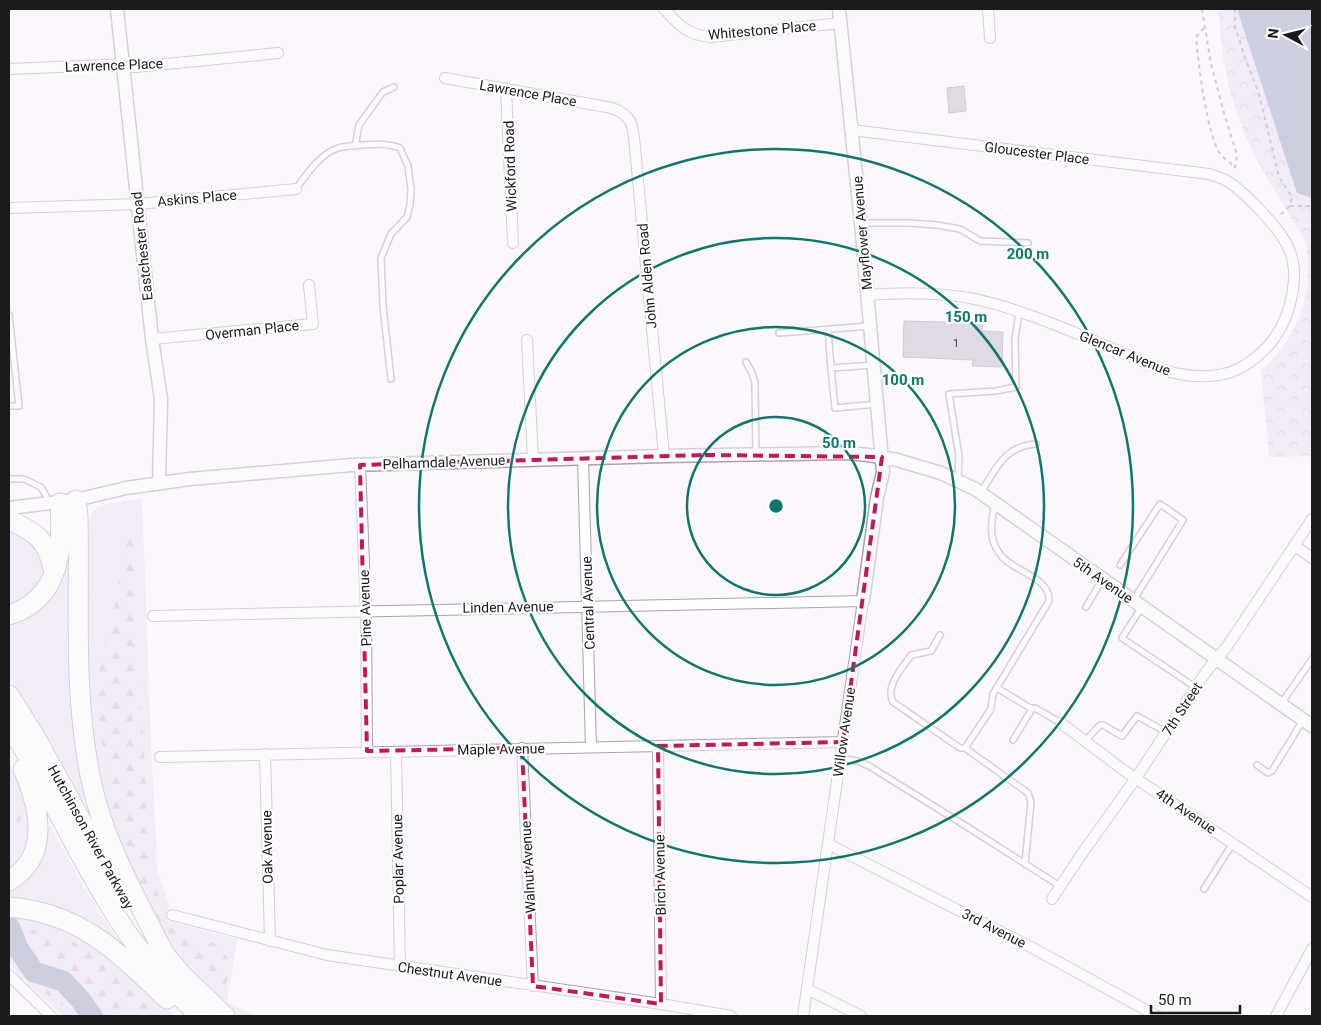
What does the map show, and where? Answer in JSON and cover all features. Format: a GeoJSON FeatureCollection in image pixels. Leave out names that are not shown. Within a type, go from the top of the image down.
{"type":"FeatureCollection","features":[{"type":"Feature","properties":{"kind":"highway"},"geometry":{"type":"LineString","coordinates":[[9,614],[24,608],[37,599],[44,592],[54,573],[60,554],[62,502]]}},
{"type":"Feature","properties":{"kind":"highway"},"geometry":{"type":"LineString","coordinates":[[62,502],[78,535],[81,700],[85,747],[90,775],[111,846],[126,880],[164,954]]}},
{"type":"Feature","properties":{"kind":"highway"},"geometry":{"type":"LineString","coordinates":[[9,520],[30,530],[42,540],[50,555],[54,573]]}},
{"type":"Feature","properties":{"kind":"highway","name":"Hutchinson River Parkway"},"geometry":{"type":"LineString","coordinates":[[9,695],[36,738],[115,883],[138,919],[183,976],[224,1016]]}},
{"type":"Feature","properties":{"kind":"highway","name":"Hutchinson River Parkway"},"geometry":{"type":"LineString","coordinates":[[9,724],[115,914],[155,968],[200,1016]]}},
{"type":"Feature","properties":{"kind":"highway"},"geometry":{"type":"LineString","coordinates":[[9,743],[23,770],[36,804],[39,829],[31,858],[23,869],[9,880]]}},
{"type":"Feature","properties":{"kind":"highway"},"geometry":{"type":"LineString","coordinates":[[9,907],[34,909],[52,914],[90,933],[121,955],[185,1016]]}},
{"type":"Feature","properties":{"kind":"street","name":"Eastchester Road"},"geometry":{"type":"LineString","coordinates":[[117,9],[152,340],[161,399],[159,484]]}},
{"type":"Feature","properties":{"kind":"street","name":"Whitestone Place"},"geometry":{"type":"LineString","coordinates":[[664,9],[681,27],[693,34],[711,37],[840,23]]}},
{"type":"Feature","properties":{"kind":"street","name":"Mayflower Avenue"},"geometry":{"type":"LineString","coordinates":[[839,9],[868,295],[882,457]]}},
{"type":"Feature","properties":{"kind":"street"},"geometry":{"type":"LineString","coordinates":[[988,9],[990,38]]}},
{"type":"Feature","properties":{"kind":"street","name":"Lawrence Place"},"geometry":{"type":"LineString","coordinates":[[9,69],[108,65],[135,67],[278,53]]}},
{"type":"Feature","properties":{"kind":"street","name":"Lawrence Place"},"geometry":{"type":"LineString","coordinates":[[445,78],[612,108]]}},
{"type":"Feature","properties":{"kind":"street","name":"Wickford Road"},"geometry":{"type":"LineString","coordinates":[[506,89],[513,243]]}},
{"type":"Feature","properties":{"kind":"street","name":"John Alden Road"},"geometry":{"type":"LineString","coordinates":[[612,108],[620,111],[631,120],[633,130],[664,456]]}},
{"type":"Feature","properties":{"kind":"street","name":"Gloucester Place"},"geometry":{"type":"LineString","coordinates":[[852,130],[1209,174],[1221,178]]}},
{"type":"Feature","properties":{"kind":"street","name":"Glencar Avenue"},"geometry":{"type":"LineString","coordinates":[[868,295],[927,293],[964,297],[1038,318],[1151,365],[1179,374],[1209,376],[1232,371],[1256,357],[1275,339],[1290,303],[1294,283],[1292,259],[1288,247],[1271,222],[1228,181],[1221,178]]}},
{"type":"Feature","properties":{"kind":"street","name":"Askins Place"},"geometry":{"type":"LineString","coordinates":[[9,208],[138,204],[296,189]]}},
{"type":"Feature","properties":{"kind":"street","name":"Overman Place"},"geometry":{"type":"LineString","coordinates":[[152,340],[313,324],[309,286]]}},
{"type":"Feature","properties":{"kind":"street"},"geometry":{"type":"LineString","coordinates":[[527,340],[533,459]]}},
{"type":"Feature","properties":{"kind":"street","name":"Pelhamdale Avenue"},"geometry":{"type":"LineString","coordinates":[[9,508],[62,502],[126,488],[190,479],[360,464],[756,454],[846,453],[882,457]]}},
{"type":"Feature","properties":{"kind":"street","name":"5th Avenue"},"geometry":{"type":"LineString","coordinates":[[882,457],[905,462],[958,480],[980,493],[1308,723]]}},
{"type":"Feature","properties":{"kind":"street","name":"Willow Avenue"},"geometry":{"type":"LineString","coordinates":[[804,1012],[877,498],[883,472],[882,457]]}},
{"type":"Feature","properties":{"kind":"street","name":"Central Avenue"},"geometry":{"type":"LineString","coordinates":[[583,458],[591,747]]}},
{"type":"Feature","properties":{"kind":"street","name":"Pine Avenue"},"geometry":{"type":"LineString","coordinates":[[360,464],[366,611],[367,751]]}},
{"type":"Feature","properties":{"kind":"street","name":"7th Street"},"geometry":{"type":"LineString","coordinates":[[1052,899],[1080,855],[1136,778],[1216,659],[1228,645],[1312,519]]}},
{"type":"Feature","properties":{"kind":"street"},"geometry":{"type":"LineString","coordinates":[[1295,546],[1312,558]]}},
{"type":"Feature","properties":{"kind":"street","name":"Linden Avenue"},"geometry":{"type":"LineString","coordinates":[[153,616],[863,601]]}},
{"type":"Feature","properties":{"kind":"street","name":"4th Avenue"},"geometry":{"type":"LineString","coordinates":[[1061,723],[1136,778],[1312,897]]}},
{"type":"Feature","properties":{"kind":"street","name":"Maple Avenue"},"geometry":{"type":"LineString","coordinates":[[160,756],[842,742]]}},
{"type":"Feature","properties":{"kind":"street","name":"Birch Avenue"},"geometry":{"type":"LineString","coordinates":[[658,746],[661,1004]]}},
{"type":"Feature","properties":{"kind":"street","name":"Walnut Avenue"},"geometry":{"type":"LineString","coordinates":[[522,748],[533,986]]}},
{"type":"Feature","properties":{"kind":"street","name":"Poplar Avenue"},"geometry":{"type":"LineString","coordinates":[[396,752],[400,967]]}},
{"type":"Feature","properties":{"kind":"street","name":"Oak Avenue"},"geometry":{"type":"LineString","coordinates":[[265,754],[270,941]]}},
{"type":"Feature","properties":{"kind":"street","name":"3rd Avenue"},"geometry":{"type":"LineString","coordinates":[[828,844],[1029,946],[1157,1016]]}},
{"type":"Feature","properties":{"kind":"street","name":"Chestnut Avenue"},"geometry":{"type":"LineString","coordinates":[[172,915],[327,955],[731,1016]]}},
{"type":"Feature","properties":{"kind":"street"},"geometry":{"type":"LineString","coordinates":[[1276,1016],[1312,949]]}},
{"type":"Feature","properties":{"kind":"street"},"geometry":{"type":"LineString","coordinates":[[9,975],[51,1016]]}},
{"type":"Feature","properties":{"kind":"street"},"geometry":{"type":"LineString","coordinates":[[807,989],[861,1016]]}},
{"type":"Feature","properties":{"kind":"lane"},"geometry":{"type":"LineString","coordinates":[[355,146],[359,125],[383,92],[394,87]]}},
{"type":"Feature","properties":{"kind":"lane"},"geometry":{"type":"LineString","coordinates":[[296,189],[306,175],[326,155],[337,148],[375,144],[393,145],[400,148],[408,166],[411,189],[410,205],[407,217],[391,234],[381,258],[383,306],[391,379]]}},
{"type":"Feature","properties":{"kind":"lane"},"geometry":{"type":"LineString","coordinates":[[861,223],[937,225],[960,229],[980,241],[1028,243]]}},
{"type":"Feature","properties":{"kind":"lane"},"geometry":{"type":"LineString","coordinates":[[958,480],[959,456],[949,394],[996,391],[1016,387],[1015,338],[1019,312]]}},
{"type":"Feature","properties":{"kind":"lane"},"geometry":{"type":"LineString","coordinates":[[9,315],[20,406],[9,406]]}},
{"type":"Feature","properties":{"kind":"lane"},"geometry":{"type":"LineString","coordinates":[[779,333],[870,326]]}},
{"type":"Feature","properties":{"kind":"lane"},"geometry":{"type":"LineString","coordinates":[[828,329],[835,408],[877,404]]}},
{"type":"Feature","properties":{"kind":"lane"},"geometry":{"type":"LineString","coordinates":[[746,362],[755,383],[756,454]]}},
{"type":"Feature","properties":{"kind":"lane"},"geometry":{"type":"LineString","coordinates":[[831,368],[874,366]]}},
{"type":"Feature","properties":{"kind":"lane"},"geometry":{"type":"LineString","coordinates":[[980,493],[1005,455],[1016,448],[1036,444]]}},
{"type":"Feature","properties":{"kind":"lane"},"geometry":{"type":"LineString","coordinates":[[9,479],[24,479],[41,486],[62,502]]}},
{"type":"Feature","properties":{"kind":"lane"},"geometry":{"type":"LineString","coordinates":[[965,748],[991,709],[993,694],[1049,601],[1050,594],[1044,586],[1000,555],[992,534],[995,504]]}},
{"type":"Feature","properties":{"kind":"lane"},"geometry":{"type":"LineString","coordinates":[[1120,565],[1160,504],[1183,520],[1137,604],[1122,638],[1196,688]]}},
{"type":"Feature","properties":{"kind":"lane"},"geometry":{"type":"LineString","coordinates":[[1086,607],[1102,580]]}},
{"type":"Feature","properties":{"kind":"lane"},"geometry":{"type":"LineString","coordinates":[[940,636],[930,651],[911,655],[891,686],[890,695],[893,702],[960,748],[965,748],[1028,793],[1031,802],[1025,864]]}},
{"type":"Feature","properties":{"kind":"lane"},"geometry":{"type":"LineString","coordinates":[[1281,704],[1312,659]]}},
{"type":"Feature","properties":{"kind":"lane"},"geometry":{"type":"LineString","coordinates":[[997,688],[1032,709],[1035,708],[1061,723]]}},
{"type":"Feature","properties":{"kind":"lane"},"geometry":{"type":"LineString","coordinates":[[1013,740],[1032,709]]}},
{"type":"Feature","properties":{"kind":"lane"},"geometry":{"type":"LineString","coordinates":[[1085,741],[1100,725],[1122,736],[1137,716],[1166,732]]}},
{"type":"Feature","properties":{"kind":"lane"},"geometry":{"type":"LineString","coordinates":[[1257,765],[1268,773],[1272,771],[1308,723]]}},
{"type":"Feature","properties":{"kind":"lane"},"geometry":{"type":"LineString","coordinates":[[841,758],[858,761],[869,766],[1060,887]]}},
{"type":"Feature","properties":{"kind":"lane"},"geometry":{"type":"LineString","coordinates":[[1204,888],[1233,843]]}},
{"type":"Feature","properties":{"kind":"path"},"geometry":{"type":"LineString","coordinates":[[1202,9],[1215,80],[1237,154],[1235,167],[1220,154],[1211,129],[1199,66],[1196,37],[1204,28]]}},
{"type":"Feature","properties":{"kind":"path"},"geometry":{"type":"LineString","coordinates":[[1235,9],[1235,26],[1259,94],[1279,177],[1292,196],[1290,206],[1271,222]]}},
{"type":"Feature","properties":{"kind":"path"},"geometry":{"type":"LineString","coordinates":[[1290,206],[1312,206]]}},
{"type":"Feature","properties":{"kind":"highlighted area"},"geometry":{"type":"Polygon","coordinates":[[[705,455],[882,457],[843,742],[658,746],[661,1004],[533,986],[522,748],[367,751],[360,465],[705,455]]]}},
{"type":"Feature","properties":{"kind":"green space"},"geometry":{"type":"Polygon","coordinates":[[[1219,9],[1312,9],[1312,456],[1269,457],[1261,370],[1283,347],[1298,321],[1303,306],[1308,275],[1306,246],[1305,240],[1255,156],[1239,120],[1226,73],[1219,9]]]}},
{"type":"Feature","properties":{"kind":"green space"},"geometry":{"type":"Polygon","coordinates":[[[142,498],[152,767],[158,872],[169,905],[166,916],[168,921],[237,939],[227,1003],[257,1016],[237,1016],[212,995],[159,930],[133,885],[96,781],[88,727],[84,628],[89,593],[89,522],[92,513],[100,505],[142,498]]]}},
{"type":"Feature","properties":{"kind":"green space"},"geometry":{"type":"Polygon","coordinates":[[[9,529],[23,536],[35,546],[41,555],[43,564],[39,581],[33,589],[9,604],[9,529]]]}},
{"type":"Feature","properties":{"kind":"green space"},"geometry":{"type":"Polygon","coordinates":[[[128,529],[136,530],[140,685],[148,832],[153,871],[157,890],[170,928],[198,936],[218,945],[230,961],[225,986],[218,988],[204,976],[171,937],[140,891],[111,804],[97,712],[100,662],[114,611],[122,538],[128,529]]]}},
{"type":"Feature","properties":{"kind":"green space"},"geometry":{"type":"Polygon","coordinates":[[[63,566],[70,566],[87,799],[80,802],[69,776],[48,738],[9,678],[9,621],[63,566]]]}},
{"type":"Feature","properties":{"kind":"green space"},"geometry":{"type":"Polygon","coordinates":[[[9,762],[25,803],[28,831],[26,844],[9,868],[9,762]]]}},
{"type":"Feature","properties":{"kind":"green space"},"geometry":{"type":"Polygon","coordinates":[[[9,784],[21,819],[12,848],[9,851],[9,784]]]}},
{"type":"Feature","properties":{"kind":"green space"},"geometry":{"type":"Polygon","coordinates":[[[51,826],[92,900],[120,943],[119,945],[9,901],[9,888],[44,827],[51,826]]]}},
{"type":"Feature","properties":{"kind":"green space"},"geometry":{"type":"Polygon","coordinates":[[[9,911],[14,911],[71,933],[113,960],[175,1016],[63,1016],[17,973],[9,962],[9,911]]]}},
{"type":"Feature","properties":{"kind":"green space"},"geometry":{"type":"Polygon","coordinates":[[[39,929],[54,932],[91,951],[158,1016],[83,1016],[53,1000],[23,969],[26,937],[29,931],[39,929]]]}},
{"type":"Feature","properties":{"kind":"water"},"geometry":{"type":"Polygon","coordinates":[[[1239,9],[1312,9],[1312,198],[1297,193],[1238,12],[1239,9]]]}},
{"type":"Feature","properties":{"kind":"building"},"geometry":{"type":"Polygon","coordinates":[[[964,86],[966,111],[949,113],[947,88],[964,86]]]}},
{"type":"Feature","properties":{"kind":"building"},"geometry":{"type":"Polygon","coordinates":[[[904,321],[983,323],[982,331],[1003,332],[1002,367],[972,366],[973,360],[903,357],[904,321]]]}},
{"type":"Feature","properties":{"kind":"waterway"},"geometry":{"type":"LineString","coordinates":[[9,926],[19,950],[34,972],[63,981],[80,999],[92,1016]]}}]}
